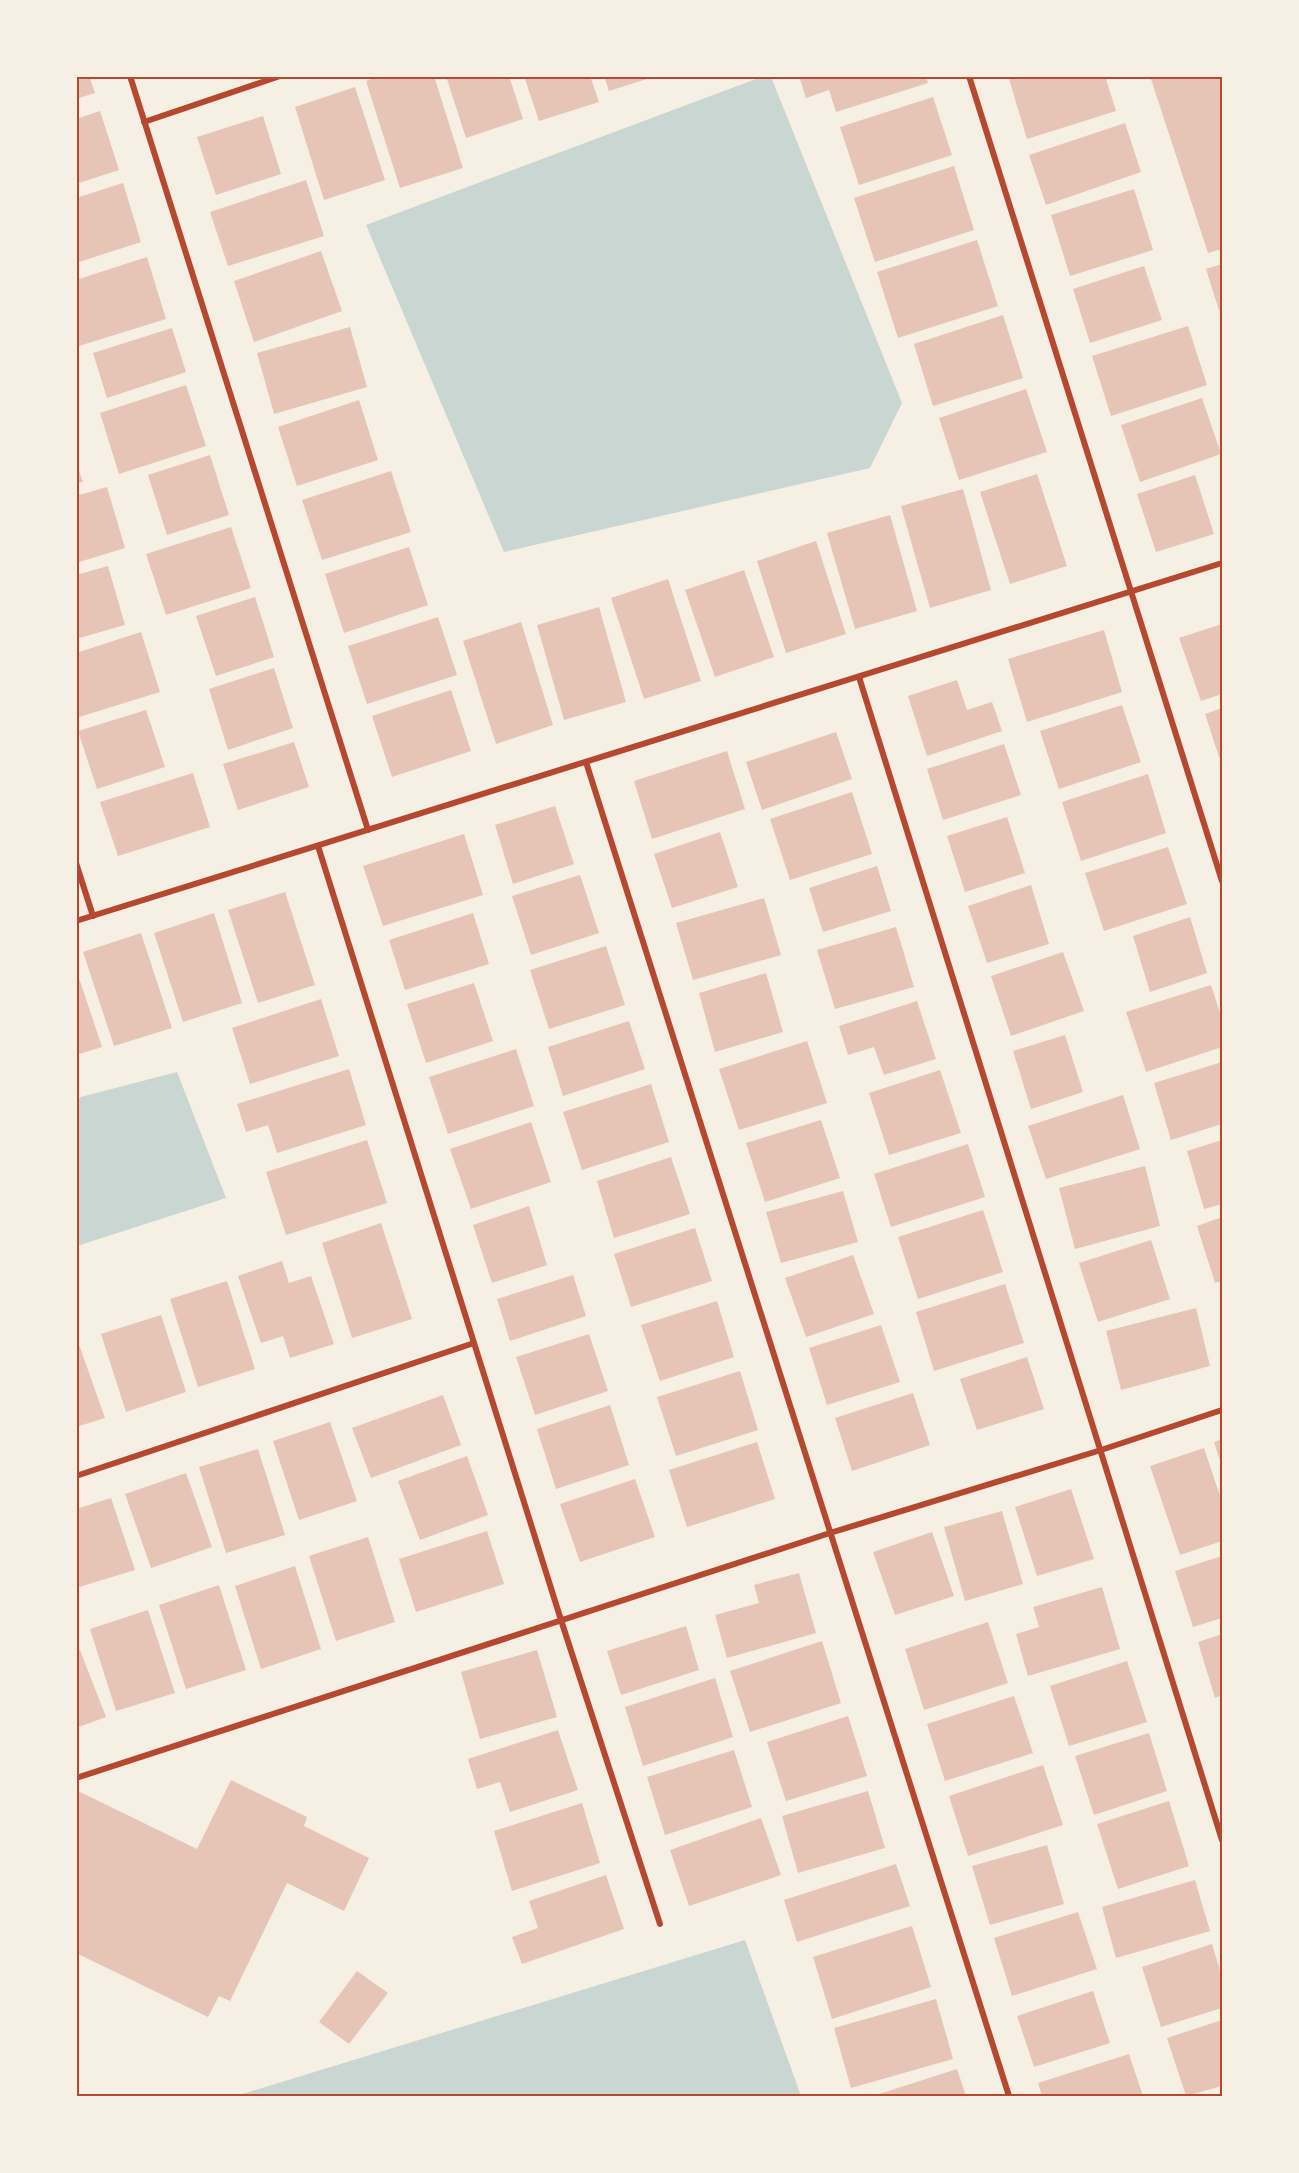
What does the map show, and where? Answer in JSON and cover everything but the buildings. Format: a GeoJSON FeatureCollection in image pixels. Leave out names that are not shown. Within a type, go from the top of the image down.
{"type":"FeatureCollection","features":[{"type":"Feature","properties":{"kind":"street"},"geometry":{"type":"LineString","coordinates":[[130,76],[368,830]]}},
{"type":"Feature","properties":{"kind":"street"},"geometry":{"type":"LineString","coordinates":[[144,122],[280,76]]}},
{"type":"Feature","properties":{"kind":"street"},"geometry":{"type":"LineString","coordinates":[[969,76],[1222,881]]}},
{"type":"Feature","properties":{"kind":"street"},"geometry":{"type":"LineString","coordinates":[[76,921],[1222,563]]}},
{"type":"Feature","properties":{"kind":"street"},"geometry":{"type":"LineString","coordinates":[[859,677],[1222,1840]]}},
{"type":"Feature","properties":{"kind":"street"},"geometry":{"type":"LineString","coordinates":[[586,762],[1009,2097]]}},
{"type":"Feature","properties":{"kind":"street"},"geometry":{"type":"LineString","coordinates":[[318,846],[561,1620],[660,1924]]}},
{"type":"Feature","properties":{"kind":"street"},"geometry":{"type":"LineString","coordinates":[[76,863],[93,916]]}},
{"type":"Feature","properties":{"kind":"street"},"geometry":{"type":"LineString","coordinates":[[76,1476],[474,1343]]}},
{"type":"Feature","properties":{"kind":"street"},"geometry":{"type":"LineString","coordinates":[[76,1778],[830,1533],[1101,1450],[1222,1410]]}},
{"type":"Feature","properties":{"kind":"shaded area"},"geometry":{"type":"Polygon","coordinates":[[[764,76],[771,77],[902,403],[870,468],[504,552],[366,225],[764,76]]]}},
{"type":"Feature","properties":{"kind":"shaded area"},"geometry":{"type":"Polygon","coordinates":[[[177,1072],[226,1198],[77,1246],[77,1098],[177,1072]]]}},
{"type":"Feature","properties":{"kind":"shaded area"},"geometry":{"type":"Polygon","coordinates":[[[745,1940],[801,2096],[236,2096],[745,1940]]]}}]}
